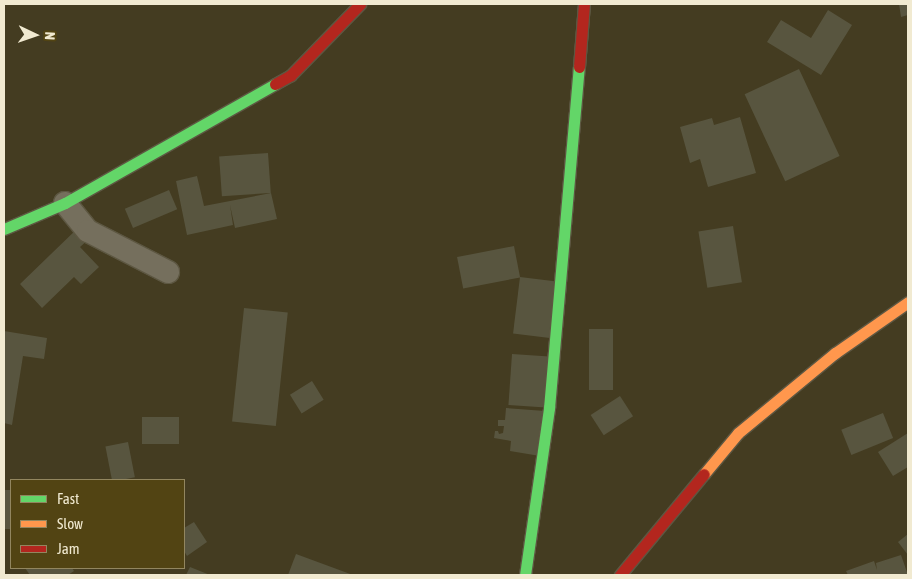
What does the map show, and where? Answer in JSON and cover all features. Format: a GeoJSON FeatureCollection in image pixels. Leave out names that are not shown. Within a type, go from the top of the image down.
{"type":"FeatureCollection","features":[{"type":"Feature","properties":{"kind":"street"},"geometry":{"type":"LineString","coordinates":[[4,229],[65,203],[291,75],[360,4]]}},
{"type":"Feature","properties":{"kind":"street"},"geometry":{"type":"LineString","coordinates":[[525,575],[550,408],[571,186],[584,4]]}},
{"type":"Feature","properties":{"kind":"street"},"geometry":{"type":"LineString","coordinates":[[65,203],[88,232],[168,272]]}},
{"type":"Feature","properties":{"kind":"street"},"geometry":{"type":"LineString","coordinates":[[620,575],[738,433],[835,353],[908,302]]}},
{"type":"Feature","properties":{"kind":"building"},"geometry":{"type":"Polygon","coordinates":[[[899,4],[908,4],[908,15],[901,17],[899,4]]]}},
{"type":"Feature","properties":{"kind":"building"},"geometry":{"type":"Polygon","coordinates":[[[828,10],[852,25],[821,75],[767,42],[781,20],[811,38],[828,10]]]}},
{"type":"Feature","properties":{"kind":"building"},"geometry":{"type":"Polygon","coordinates":[[[799,69],[840,156],[785,181],[745,94],[799,69]]]}},
{"type":"Feature","properties":{"kind":"building"},"geometry":{"type":"Polygon","coordinates":[[[740,117],[756,173],[708,187],[700,159],[690,163],[680,127],[712,118],[714,125],[740,117]]]}},
{"type":"Feature","properties":{"kind":"building"},"geometry":{"type":"Polygon","coordinates":[[[268,153],[271,193],[222,196],[219,156],[268,153]]]}},
{"type":"Feature","properties":{"kind":"building"},"geometry":{"type":"Polygon","coordinates":[[[197,176],[204,206],[271,193],[277,219],[235,228],[230,205],[233,225],[187,235],[176,181],[197,176]]]}},
{"type":"Feature","properties":{"kind":"building"},"geometry":{"type":"Polygon","coordinates":[[[169,190],[177,209],[133,228],[125,209],[169,190]]]}},
{"type":"Feature","properties":{"kind":"building"},"geometry":{"type":"Polygon","coordinates":[[[80,226],[90,238],[80,247],[99,267],[81,284],[74,277],[42,308],[20,284],[80,226]]]}},
{"type":"Feature","properties":{"kind":"building"},"geometry":{"type":"Polygon","coordinates":[[[733,226],[742,282],[707,288],[698,231],[733,226]]]}},
{"type":"Feature","properties":{"kind":"building"},"geometry":{"type":"Polygon","coordinates":[[[514,246],[520,277],[463,288],[457,257],[514,246]]]}},
{"type":"Feature","properties":{"kind":"building"},"geometry":{"type":"Polygon","coordinates":[[[520,277],[561,282],[554,339],[513,334],[520,277]]]}},
{"type":"Feature","properties":{"kind":"building"},"geometry":{"type":"Polygon","coordinates":[[[244,308],[288,313],[276,426],[232,421],[244,308]]]}},
{"type":"Feature","properties":{"kind":"building"},"geometry":{"type":"Polygon","coordinates":[[[589,329],[613,329],[613,390],[589,390],[589,329]]]}},
{"type":"Feature","properties":{"kind":"building"},"geometry":{"type":"Polygon","coordinates":[[[4,331],[47,338],[44,359],[23,356],[12,425],[4,423],[4,331]]]}},
{"type":"Feature","properties":{"kind":"building"},"geometry":{"type":"Polygon","coordinates":[[[512,354],[553,357],[549,408],[508,405],[512,354]]]}},
{"type":"Feature","properties":{"kind":"building"},"geometry":{"type":"Polygon","coordinates":[[[312,381],[324,400],[302,413],[290,395],[312,381]]]}},
{"type":"Feature","properties":{"kind":"building"},"geometry":{"type":"Polygon","coordinates":[[[620,396],[633,416],[604,435],[591,415],[620,396]]]}},
{"type":"Feature","properties":{"kind":"building"},"geometry":{"type":"Polygon","coordinates":[[[506,408],[545,411],[540,456],[510,451],[511,441],[494,438],[495,431],[498,431],[499,434],[503,433],[504,426],[498,426],[498,420],[505,420],[506,408]]]}},
{"type":"Feature","properties":{"kind":"building"},"geometry":{"type":"Polygon","coordinates":[[[883,413],[893,438],[851,455],[841,430],[883,413]]]}},
{"type":"Feature","properties":{"kind":"building"},"geometry":{"type":"Polygon","coordinates":[[[142,417],[179,417],[179,444],[142,444],[142,417]]]}},
{"type":"Feature","properties":{"kind":"building"},"geometry":{"type":"Polygon","coordinates":[[[908,433],[908,467],[893,476],[878,452],[908,433]]]}},
{"type":"Feature","properties":{"kind":"building"},"geometry":{"type":"Polygon","coordinates":[[[128,442],[135,477],[112,479],[105,446],[128,442]]]}},
{"type":"Feature","properties":{"kind":"building"},"geometry":{"type":"Polygon","coordinates":[[[4,490],[10,490],[10,529],[4,529],[4,490]]]}},
{"type":"Feature","properties":{"kind":"building"},"geometry":{"type":"Polygon","coordinates":[[[194,522],[207,542],[187,556],[185,553],[185,527],[194,522]]]}},
{"type":"Feature","properties":{"kind":"building"},"geometry":{"type":"Polygon","coordinates":[[[908,534],[908,555],[898,542],[908,534]]]}},
{"type":"Feature","properties":{"kind":"building"},"geometry":{"type":"Polygon","coordinates":[[[296,554],[353,575],[288,575],[296,554]]]}},
{"type":"Feature","properties":{"kind":"building"},"geometry":{"type":"Polygon","coordinates":[[[901,555],[908,575],[848,575],[846,571],[874,561],[877,570],[876,563],[901,555]]]}},
{"type":"Feature","properties":{"kind":"building"},"geometry":{"type":"Polygon","coordinates":[[[190,567],[210,575],[186,575],[190,567]]]}},
{"type":"Feature","properties":{"kind":"building"},"geometry":{"type":"Polygon","coordinates":[[[26,569],[73,569],[74,571],[68,575],[30,575],[26,569]]]}},
{"type":"Feature","properties":{"kind":"traffic: fast"},"geometry":{"type":"LineString","coordinates":[[525,575],[549,408],[579,67]]}},
{"type":"Feature","properties":{"kind":"traffic: fast"},"geometry":{"type":"LineString","coordinates":[[4,229],[65,203],[275,84]]}},
{"type":"Feature","properties":{"kind":"traffic: slow"},"geometry":{"type":"LineString","coordinates":[[704,474],[738,433],[835,353],[908,302]]}},
{"type":"Feature","properties":{"kind":"traffic: jam"},"geometry":{"type":"LineString","coordinates":[[275,84],[291,75],[360,4]]}},
{"type":"Feature","properties":{"kind":"traffic: jam"},"geometry":{"type":"LineString","coordinates":[[579,67],[584,4]]}},
{"type":"Feature","properties":{"kind":"traffic: jam"},"geometry":{"type":"LineString","coordinates":[[620,575],[704,474]]}}]}
